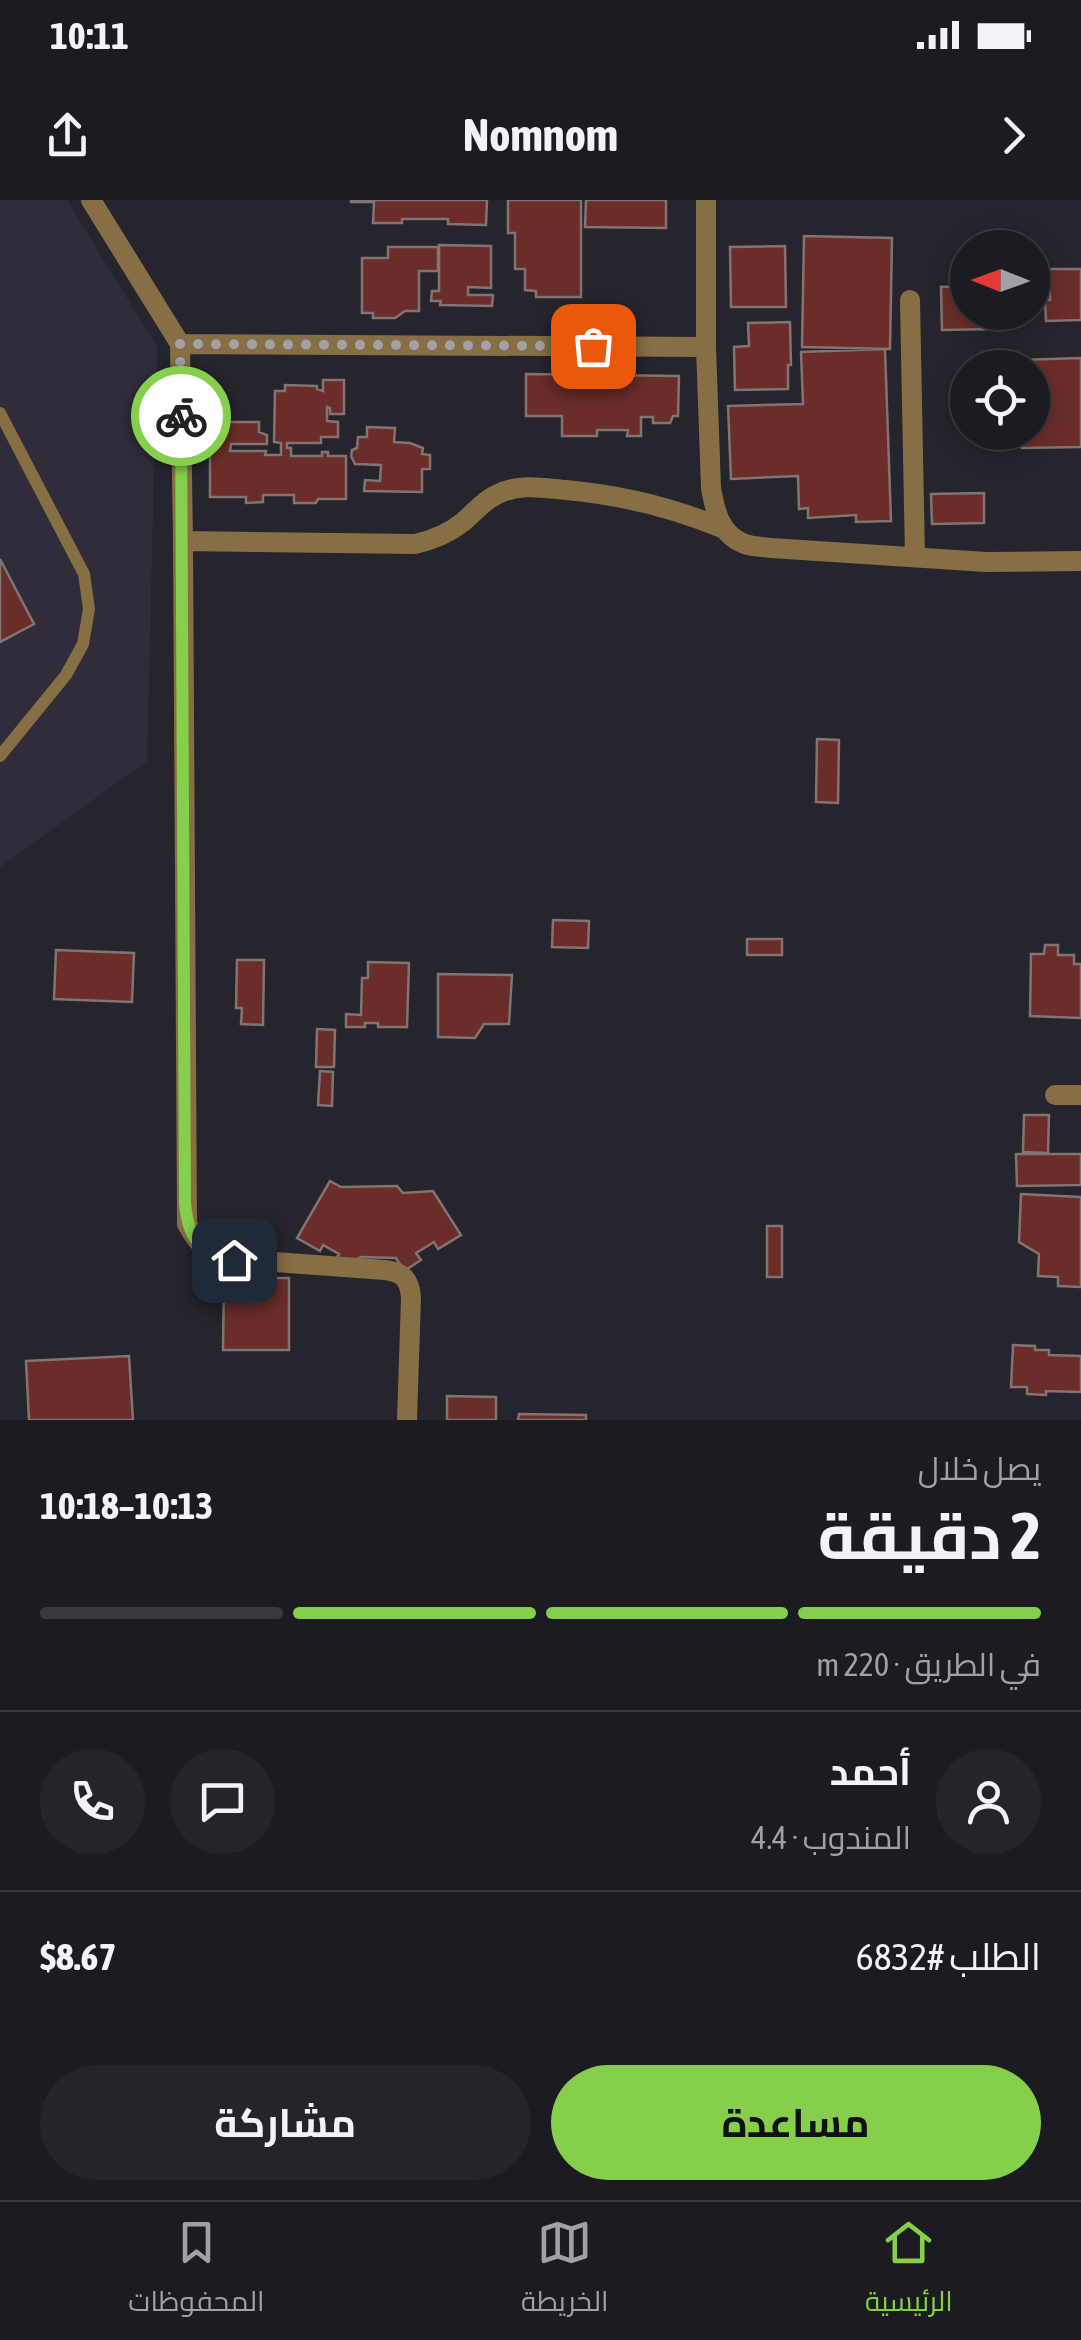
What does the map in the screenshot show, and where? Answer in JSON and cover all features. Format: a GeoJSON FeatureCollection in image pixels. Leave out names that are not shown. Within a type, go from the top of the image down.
{"type":"FeatureCollection","features":[{"type":"Feature","properties":{"kind":"street"},"geometry":{"type":"LineString","coordinates":[[91,200],[180,344],[187,1224],[197,1242],[214,1255],[234,1260],[396,1271],[405,1278],[412,1298],[407,1420]]}},
{"type":"Feature","properties":{"kind":"street"},"geometry":{"type":"LineString","coordinates":[[706,200],[711,488],[722,528]]}},
{"type":"Feature","properties":{"kind":"street"},"geometry":{"type":"LineString","coordinates":[[910,300],[914,557]]}},
{"type":"Feature","properties":{"kind":"street"},"geometry":{"type":"LineString","coordinates":[[180,344],[706,347]]}},
{"type":"Feature","properties":{"kind":"street"},"geometry":{"type":"LineString","coordinates":[[184,541],[414,544],[447,534],[494,496],[526,486],[593,492],[652,503],[722,528],[744,544],[986,562],[1081,562]]}},
{"type":"Feature","properties":{"kind":"street"},"geometry":{"type":"LineString","coordinates":[[1056,1095],[1081,1096]]}},
{"type":"Feature","properties":{"kind":"lane"},"geometry":{"type":"LineString","coordinates":[[0,413],[84,574],[89,609],[83,644],[66,675],[0,756]]}},
{"type":"Feature","properties":{"kind":"shaded area"},"geometry":{"type":"Polygon","coordinates":[[[0,200],[67,200],[157,347],[147,761],[0,867],[0,200]]]}},
{"type":"Feature","properties":{"kind":"building"},"geometry":{"type":"Polygon","coordinates":[[[351,200],[487,200],[486,225],[448,224],[448,219],[373,223],[374,202],[351,200]]]}},
{"type":"Feature","properties":{"kind":"building"},"geometry":{"type":"Polygon","coordinates":[[[508,200],[581,200],[581,297],[536,297],[536,291],[525,290],[525,269],[515,269],[515,233],[508,233],[508,200]]]}},
{"type":"Feature","properties":{"kind":"building"},"geometry":{"type":"Polygon","coordinates":[[[586,200],[666,200],[666,228],[585,227],[586,200]]]}},
{"type":"Feature","properties":{"kind":"building"},"geometry":{"type":"Polygon","coordinates":[[[804,236],[892,238],[890,349],[802,347],[804,236]]]}},
{"type":"Feature","properties":{"kind":"building"},"geometry":{"type":"Polygon","coordinates":[[[439,245],[491,246],[491,288],[468,287],[468,295],[493,295],[492,306],[440,305],[441,301],[431,301],[432,291],[439,291],[439,245]]]}},
{"type":"Feature","properties":{"kind":"building"},"geometry":{"type":"Polygon","coordinates":[[[785,246],[786,307],[731,307],[730,247],[785,246]]]}},
{"type":"Feature","properties":{"kind":"building"},"geometry":{"type":"Polygon","coordinates":[[[388,247],[438,247],[438,271],[419,271],[419,311],[405,311],[395,318],[373,318],[373,313],[362,313],[362,258],[388,258],[388,247]]]}},
{"type":"Feature","properties":{"kind":"building"},"geometry":{"type":"Polygon","coordinates":[[[1050,269],[1081,269],[1081,320],[1050,321],[1050,269]]]}},
{"type":"Feature","properties":{"kind":"building"},"geometry":{"type":"Polygon","coordinates":[[[941,287],[950,287],[950,330],[942,330],[941,287]]]}},
{"type":"Feature","properties":{"kind":"building"},"geometry":{"type":"Polygon","coordinates":[[[790,322],[788,389],[735,390],[734,347],[749,346],[748,323],[790,322]]]}},
{"type":"Feature","properties":{"kind":"building"},"geometry":{"type":"Polygon","coordinates":[[[885,349],[891,521],[856,522],[856,515],[808,518],[808,508],[799,509],[798,476],[731,479],[728,406],[803,404],[801,352],[885,349]]]}},
{"type":"Feature","properties":{"kind":"building"},"geometry":{"type":"Polygon","coordinates":[[[1081,358],[1081,447],[1050,448],[1050,359],[1081,358]]]}},
{"type":"Feature","properties":{"kind":"building"},"geometry":{"type":"Polygon","coordinates":[[[526,374],[679,376],[678,416],[673,416],[670,423],[653,423],[653,417],[641,417],[641,436],[627,436],[628,430],[597,430],[597,436],[562,436],[562,416],[526,416],[526,374]]]}},
{"type":"Feature","properties":{"kind":"building"},"geometry":{"type":"Polygon","coordinates":[[[323,380],[344,380],[344,414],[330,414],[327,407],[327,421],[338,422],[338,437],[321,437],[321,443],[287,443],[287,448],[291,448],[291,456],[322,456],[322,452],[328,452],[328,456],[346,456],[346,499],[294,503],[294,495],[263,495],[263,502],[246,503],[246,497],[210,497],[210,439],[219,439],[219,432],[227,432],[227,422],[259,422],[259,432],[267,435],[267,444],[231,444],[230,451],[281,455],[281,443],[274,442],[275,391],[285,391],[285,385],[317,386],[323,391],[323,380]]]}},
{"type":"Feature","properties":{"kind":"building"},"geometry":{"type":"Polygon","coordinates":[[[367,427],[395,428],[394,442],[410,443],[423,448],[422,454],[430,455],[430,469],[422,469],[422,492],[364,491],[365,480],[380,481],[381,465],[355,464],[351,456],[358,437],[367,437],[367,427]]]}},
{"type":"Feature","properties":{"kind":"building"},"geometry":{"type":"Polygon","coordinates":[[[984,493],[984,523],[932,524],[931,494],[984,493]]]}},
{"type":"Feature","properties":{"kind":"building"},"geometry":{"type":"Polygon","coordinates":[[[0,559],[34,624],[0,642],[0,559]]]}},
{"type":"Feature","properties":{"kind":"building"},"geometry":{"type":"Polygon","coordinates":[[[817,739],[839,740],[838,803],[816,802],[817,739]]]}},
{"type":"Feature","properties":{"kind":"building"},"geometry":{"type":"Polygon","coordinates":[[[553,920],[589,921],[588,948],[552,947],[553,920]]]}},
{"type":"Feature","properties":{"kind":"building"},"geometry":{"type":"Polygon","coordinates":[[[747,939],[782,939],[782,955],[747,955],[747,939]]]}},
{"type":"Feature","properties":{"kind":"building"},"geometry":{"type":"Polygon","coordinates":[[[1045,945],[1058,945],[1058,955],[1074,955],[1074,964],[1081,964],[1081,1018],[1030,1016],[1031,954],[1044,954],[1045,945]]]}},
{"type":"Feature","properties":{"kind":"building"},"geometry":{"type":"Polygon","coordinates":[[[56,950],[134,953],[132,1002],[54,999],[56,950]]]}},
{"type":"Feature","properties":{"kind":"building"},"geometry":{"type":"Polygon","coordinates":[[[237,960],[264,960],[263,1025],[241,1024],[242,1008],[236,1008],[237,960]]]}},
{"type":"Feature","properties":{"kind":"building"},"geometry":{"type":"Polygon","coordinates":[[[368,962],[409,963],[407,1027],[365,1023],[365,1027],[346,1027],[346,1014],[361,1015],[362,978],[368,978],[368,962]]]}},
{"type":"Feature","properties":{"kind":"building"},"geometry":{"type":"Polygon","coordinates":[[[438,974],[512,975],[509,1024],[484,1024],[475,1038],[438,1037],[438,974]]]}},
{"type":"Feature","properties":{"kind":"building"},"geometry":{"type":"Polygon","coordinates":[[[317,1029],[335,1030],[334,1067],[316,1067],[317,1029]]]}},
{"type":"Feature","properties":{"kind":"building"},"geometry":{"type":"Polygon","coordinates":[[[320,1071],[333,1072],[332,1106],[318,1105],[320,1071]]]}},
{"type":"Feature","properties":{"kind":"building"},"geometry":{"type":"Polygon","coordinates":[[[1024,1115],[1049,1115],[1048,1153],[1023,1152],[1024,1115]]]}},
{"type":"Feature","properties":{"kind":"building"},"geometry":{"type":"Polygon","coordinates":[[[1016,1154],[1081,1154],[1081,1185],[1017,1186],[1016,1154]]]}},
{"type":"Feature","properties":{"kind":"building"},"geometry":{"type":"Polygon","coordinates":[[[330,1181],[341,1187],[397,1186],[403,1193],[433,1191],[461,1235],[438,1249],[434,1242],[416,1253],[421,1260],[404,1271],[396,1258],[361,1257],[347,1265],[336,1259],[339,1254],[323,1245],[320,1251],[297,1238],[330,1181]]]}},
{"type":"Feature","properties":{"kind":"building"},"geometry":{"type":"Polygon","coordinates":[[[1021,1194],[1081,1197],[1081,1287],[1058,1286],[1058,1277],[1038,1276],[1039,1254],[1019,1242],[1021,1194]]]}},
{"type":"Feature","properties":{"kind":"building"},"geometry":{"type":"Polygon","coordinates":[[[767,1226],[782,1226],[782,1277],[767,1277],[767,1226]]]}},
{"type":"Feature","properties":{"kind":"building"},"geometry":{"type":"Polygon","coordinates":[[[224,1278],[289,1278],[289,1350],[223,1350],[224,1278]]]}},
{"type":"Feature","properties":{"kind":"building"},"geometry":{"type":"Polygon","coordinates":[[[1013,1345],[1035,1346],[1035,1350],[1049,1350],[1049,1355],[1081,1356],[1081,1392],[1027,1394],[1027,1387],[1011,1387],[1013,1345]]]}},
{"type":"Feature","properties":{"kind":"building"},"geometry":{"type":"Polygon","coordinates":[[[129,1356],[133,1420],[29,1420],[26,1361],[129,1356]]]}},
{"type":"Feature","properties":{"kind":"building"},"geometry":{"type":"Polygon","coordinates":[[[447,1396],[496,1397],[496,1420],[447,1420],[447,1396]]]}},
{"type":"Feature","properties":{"kind":"building"},"geometry":{"type":"Polygon","coordinates":[[[519,1414],[586,1415],[586,1420],[518,1420],[519,1414]]]}},
{"type":"Feature","properties":{"kind":"way so far"},"geometry":{"type":"LineString","coordinates":[[181,416],[180,344],[593,346]]}},
{"type":"Feature","properties":{"kind":"route"},"geometry":{"type":"LineString","coordinates":[[181,416],[185,1203],[187,1224],[197,1242],[214,1255],[234,1260]]}}]}
